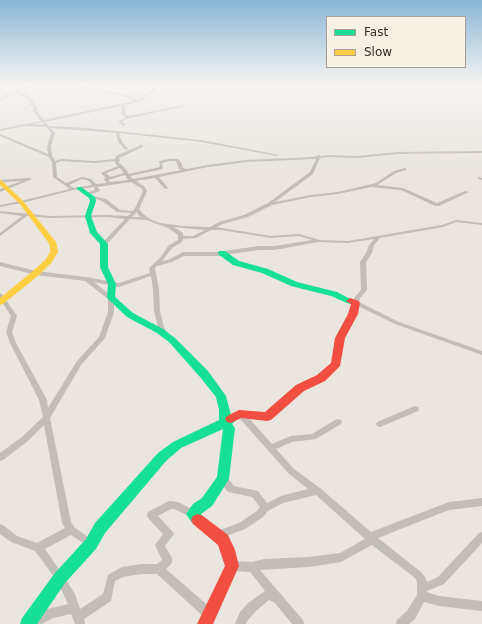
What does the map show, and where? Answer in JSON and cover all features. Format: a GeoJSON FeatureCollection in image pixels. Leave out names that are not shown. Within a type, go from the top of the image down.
{"type":"FeatureCollection","features":[{"type":"Feature","properties":{"kind":"street"},"geometry":{"type":"LineString","coordinates":[[37,113],[42,121],[53,132],[49,147],[50,156],[54,162],[55,176],[90,196],[104,200],[119,210],[135,211],[148,220]]}},
{"type":"Feature","properties":{"kind":"street"},"geometry":{"type":"LineString","coordinates":[[0,130],[84,113]]}},
{"type":"Feature","properties":{"kind":"street"},"geometry":{"type":"LineString","coordinates":[[123,113],[128,118]]}},
{"type":"Feature","properties":{"kind":"street"},"geometry":{"type":"LineString","coordinates":[[124,125],[120,122],[128,118],[151,113]]}},
{"type":"Feature","properties":{"kind":"street"},"geometry":{"type":"LineString","coordinates":[[24,125],[116,132],[201,141],[277,155]]}},
{"type":"Feature","properties":{"kind":"street"},"geometry":{"type":"LineString","coordinates":[[116,132],[120,142],[126,149]]}},
{"type":"Feature","properties":{"kind":"street"},"geometry":{"type":"LineString","coordinates":[[0,136],[50,156]]}},
{"type":"Feature","properties":{"kind":"street"},"geometry":{"type":"LineString","coordinates":[[132,187],[128,174],[116,163],[118,160],[117,157],[142,146]]}},
{"type":"Feature","properties":{"kind":"street"},"geometry":{"type":"LineString","coordinates":[[109,181],[129,180],[186,170],[201,170],[263,160],[312,158],[319,156],[358,157],[398,153],[482,152]]}},
{"type":"Feature","properties":{"kind":"street"},"geometry":{"type":"LineString","coordinates":[[165,335],[161,327],[157,311],[156,290],[152,268],[163,258],[170,247],[180,241],[181,238],[194,237],[221,223],[246,216],[270,204],[312,173],[319,156]]}},
{"type":"Feature","properties":{"kind":"street"},"geometry":{"type":"LineString","coordinates":[[0,206],[76,188],[96,186],[128,174],[162,168],[160,162],[174,159],[179,162],[181,169],[186,170]]}},
{"type":"Feature","properties":{"kind":"street"},"geometry":{"type":"LineString","coordinates":[[54,162],[61,160],[77,162],[118,160]]}},
{"type":"Feature","properties":{"kind":"street"},"geometry":{"type":"LineString","coordinates":[[109,181],[103,173],[121,166]]}},
{"type":"Feature","properties":{"kind":"street"},"geometry":{"type":"LineString","coordinates":[[150,169],[166,188]]}},
{"type":"Feature","properties":{"kind":"street"},"geometry":{"type":"LineString","coordinates":[[270,204],[370,186],[382,182],[395,172],[405,169]]}},
{"type":"Feature","properties":{"kind":"street"},"geometry":{"type":"LineString","coordinates":[[58,185],[82,178],[90,180],[98,190],[90,196]]}},
{"type":"Feature","properties":{"kind":"street"},"geometry":{"type":"LineString","coordinates":[[4,190],[30,179],[0,181],[4,190],[22,202],[29,215],[52,242],[54,247],[54,252],[49,260],[36,273],[1,300],[14,316],[9,332],[13,343],[43,400],[67,523],[71,530],[91,544]]}},
{"type":"Feature","properties":{"kind":"street"},"geometry":{"type":"LineString","coordinates":[[0,458],[25,438],[47,417],[78,364],[102,338],[111,312],[111,283],[104,267],[104,244],[135,211],[145,191],[143,187],[129,180]]}},
{"type":"Feature","properties":{"kind":"street"},"geometry":{"type":"LineString","coordinates":[[370,186],[402,189],[437,204],[467,192]]}},
{"type":"Feature","properties":{"kind":"street"},"geometry":{"type":"LineString","coordinates":[[54,193],[57,200]]}},
{"type":"Feature","properties":{"kind":"street"},"geometry":{"type":"LineString","coordinates":[[90,196],[92,206],[88,216],[94,234],[104,244]]}},
{"type":"Feature","properties":{"kind":"street"},"geometry":{"type":"LineString","coordinates":[[0,212],[29,215],[130,217],[148,220],[175,229],[181,234],[181,238]]}},
{"type":"Feature","properties":{"kind":"street"},"geometry":{"type":"LineString","coordinates":[[0,235],[29,215]]}},
{"type":"Feature","properties":{"kind":"street"},"geometry":{"type":"LineString","coordinates":[[155,265],[170,261],[183,254],[222,253],[259,248],[275,248],[320,241],[348,242],[443,226],[456,221],[482,224]]}},
{"type":"Feature","properties":{"kind":"street"},"geometry":{"type":"LineString","coordinates":[[160,224],[270,237],[299,235],[320,241]]}},
{"type":"Feature","properties":{"kind":"street"},"geometry":{"type":"LineString","coordinates":[[28,624],[60,578],[91,544],[100,528],[162,457],[177,445],[193,436],[225,423],[239,414],[267,417],[300,388],[321,378],[336,364],[340,338],[353,314],[357,298],[364,290],[363,262],[372,245],[378,238]]}},
{"type":"Feature","properties":{"kind":"street"},"geometry":{"type":"LineString","coordinates":[[222,253],[236,263],[265,271],[276,278],[294,284],[334,294],[356,303],[396,324],[482,353]]}},
{"type":"Feature","properties":{"kind":"street"},"geometry":{"type":"LineString","coordinates":[[0,264],[36,273],[86,279],[119,285],[153,274]]}},
{"type":"Feature","properties":{"kind":"street"},"geometry":{"type":"LineString","coordinates":[[86,279],[130,315],[165,335],[204,374],[221,396],[225,410],[225,423],[229,428],[223,479],[207,502],[192,514]]}},
{"type":"Feature","properties":{"kind":"street"},"geometry":{"type":"LineString","coordinates":[[380,424],[415,409]]}},
{"type":"Feature","properties":{"kind":"street"},"geometry":{"type":"LineString","coordinates":[[239,414],[246,419],[291,471],[418,575],[422,580],[423,592]]}},
{"type":"Feature","properties":{"kind":"street"},"geometry":{"type":"LineString","coordinates":[[270,448],[291,439],[313,437],[338,422]]}},
{"type":"Feature","properties":{"kind":"street"},"geometry":{"type":"LineString","coordinates":[[223,479],[231,489],[255,494],[263,503],[265,508]]}},
{"type":"Feature","properties":{"kind":"street"},"geometry":{"type":"LineString","coordinates":[[217,535],[242,526],[260,514],[265,508],[281,500],[317,491]]}},
{"type":"Feature","properties":{"kind":"street"},"geometry":{"type":"LineString","coordinates":[[232,566],[252,567],[264,564],[309,562],[341,557],[372,538],[449,506],[482,502]]}},
{"type":"Feature","properties":{"kind":"street"},"geometry":{"type":"LineString","coordinates":[[159,569],[167,562],[167,558],[160,545],[169,534],[151,515],[170,505],[174,505],[192,514],[200,523],[223,540],[228,550],[232,566],[205,624]]}},
{"type":"Feature","properties":{"kind":"street"},"geometry":{"type":"LineString","coordinates":[[0,528],[14,539],[38,548],[60,578],[71,598],[77,616]]}},
{"type":"Feature","properties":{"kind":"street"},"geometry":{"type":"LineString","coordinates":[[38,548],[71,530]]}},
{"type":"Feature","properties":{"kind":"street"},"geometry":{"type":"LineString","coordinates":[[401,624],[411,614],[423,592],[441,581],[482,536]]}},
{"type":"Feature","properties":{"kind":"street"},"geometry":{"type":"LineString","coordinates":[[252,567],[280,599],[299,624]]}},
{"type":"Feature","properties":{"kind":"street"},"geometry":{"type":"LineString","coordinates":[[32,624],[51,612],[77,616],[107,597],[110,578],[122,572],[142,568],[159,569],[209,614]]}},
{"type":"Feature","properties":{"kind":"street"},"geometry":{"type":"LineString","coordinates":[[423,592],[439,601],[482,606]]}},
{"type":"Feature","properties":{"kind":"street"},"geometry":{"type":"LineString","coordinates":[[240,624],[244,616],[252,607],[268,595],[280,599]]}},
{"type":"Feature","properties":{"kind":"traffic: fast"},"geometry":{"type":"LineString","coordinates":[[79,188],[92,197],[93,201],[88,216],[94,233],[104,244],[104,267],[112,284],[111,298],[130,315],[160,331],[172,340],[204,374],[221,396],[225,410],[225,423],[229,428],[223,479],[207,502],[198,508],[193,514],[198,520]]}},
{"type":"Feature","properties":{"kind":"traffic: fast"},"geometry":{"type":"LineString","coordinates":[[222,253],[236,263],[265,271],[294,284],[334,294],[350,301]]}},
{"type":"Feature","properties":{"kind":"traffic: fast"},"geometry":{"type":"LineString","coordinates":[[28,624],[60,578],[91,544],[100,528],[162,457],[177,445],[231,419]]}},
{"type":"Feature","properties":{"kind":"traffic: slow"},"geometry":{"type":"LineString","coordinates":[[0,181],[21,202],[52,242],[54,247],[54,252],[49,260],[36,273],[0,302]]}},
{"type":"Feature","properties":{"kind":"traffic: jam"},"geometry":{"type":"LineString","coordinates":[[231,419],[239,414],[267,417],[300,388],[321,378],[336,364],[340,338],[353,314],[356,303],[350,301]]}},
{"type":"Feature","properties":{"kind":"traffic: jam"},"geometry":{"type":"LineString","coordinates":[[198,520],[223,540],[228,550],[232,566],[205,624]]}}]}
